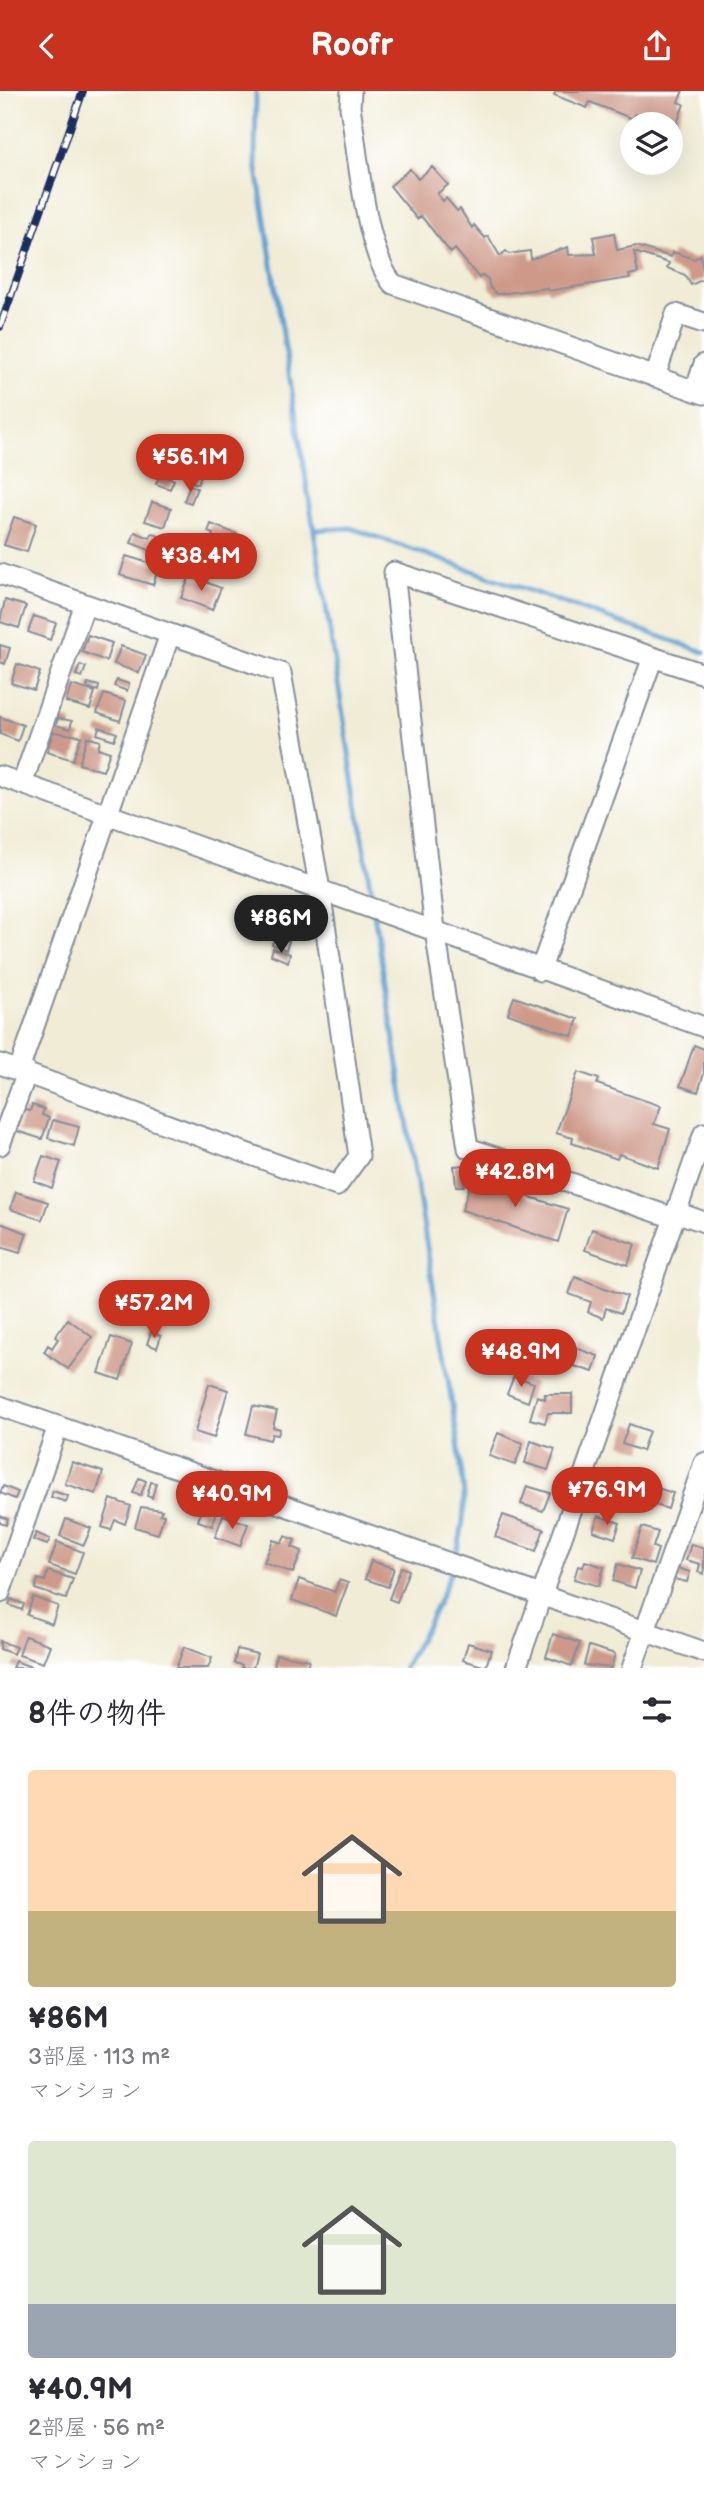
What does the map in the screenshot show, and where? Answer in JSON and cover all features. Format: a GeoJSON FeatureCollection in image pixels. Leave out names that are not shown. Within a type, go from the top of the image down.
{"type":"FeatureCollection","features":[{"type":"Feature","properties":{"kind":"street"},"geometry":{"type":"LineString","coordinates":[[351,91],[350,107],[375,250],[383,273],[393,284],[699,393],[704,364]]}},
{"type":"Feature","properties":{"kind":"street"},"geometry":{"type":"LineString","coordinates":[[655,377],[676,314],[704,323]]}},
{"type":"Feature","properties":{"kind":"street"},"geometry":{"type":"LineString","coordinates":[[704,674],[394,572],[435,930],[468,1148],[704,1222]]}},
{"type":"Feature","properties":{"kind":"street"},"geometry":{"type":"LineString","coordinates":[[0,574],[281,673],[320,890],[359,1156],[337,1186],[15,1069]]}},
{"type":"Feature","properties":{"kind":"street"},"geometry":{"type":"LineString","coordinates":[[22,784],[85,604]]}},
{"type":"Feature","properties":{"kind":"street"},"geometry":{"type":"LineString","coordinates":[[0,1145],[15,1069],[108,816],[170,634]]}},
{"type":"Feature","properties":{"kind":"street"},"geometry":{"type":"LineString","coordinates":[[540,971],[653,657]]}},
{"type":"Feature","properties":{"kind":"street"},"geometry":{"type":"LineString","coordinates":[[0,776],[435,930],[540,971],[704,1027]]}},
{"type":"Feature","properties":{"kind":"street"},"geometry":{"type":"LineString","coordinates":[[516,1668],[704,1133]]}},
{"type":"Feature","properties":{"kind":"street"},"geometry":{"type":"LineString","coordinates":[[0,1406],[704,1652]]}},
{"type":"Feature","properties":{"kind":"street"},"geometry":{"type":"LineString","coordinates":[[0,1593],[58,1426]]}},
{"type":"Feature","properties":{"kind":"street"},"geometry":{"type":"LineString","coordinates":[[632,1668],[704,1463]]}},
{"type":"Feature","properties":{"kind":"building"},"geometry":{"type":"Polygon","coordinates":[[[556,91],[683,91],[678,102],[684,104],[681,112],[620,114],[590,102],[587,108],[554,95],[556,91]]]}},
{"type":"Feature","properties":{"kind":"building"},"geometry":{"type":"Polygon","coordinates":[[[432,167],[448,185],[437,194],[443,201],[446,198],[457,211],[460,209],[472,228],[474,225],[485,238],[488,236],[500,256],[506,251],[509,254],[530,251],[531,259],[568,247],[569,255],[596,254],[593,237],[614,233],[617,250],[636,246],[671,257],[673,252],[694,259],[701,255],[704,279],[691,285],[685,275],[667,268],[669,263],[634,252],[638,273],[629,275],[630,278],[548,291],[547,288],[497,294],[490,288],[488,279],[482,275],[479,278],[455,249],[451,253],[421,216],[417,219],[390,186],[410,169],[418,179],[432,167]]]}},
{"type":"Feature","properties":{"kind":"building"},"geometry":{"type":"Polygon","coordinates":[[[195,464],[204,467],[198,484],[188,481],[195,464]]]}},
{"type":"Feature","properties":{"kind":"building"},"geometry":{"type":"Polygon","coordinates":[[[160,474],[174,480],[170,489],[156,484],[160,474]]]}},
{"type":"Feature","properties":{"kind":"building"},"geometry":{"type":"Polygon","coordinates":[[[190,485],[197,488],[191,503],[184,501],[190,485]]]}},
{"type":"Feature","properties":{"kind":"building"},"geometry":{"type":"Polygon","coordinates":[[[152,502],[171,508],[165,527],[145,521],[152,502]]]}},
{"type":"Feature","properties":{"kind":"building"},"geometry":{"type":"Polygon","coordinates":[[[14,517],[36,524],[27,552],[4,545],[14,517]]]}},
{"type":"Feature","properties":{"kind":"building"},"geometry":{"type":"Polygon","coordinates":[[[211,524],[237,534],[229,552],[209,543],[213,534],[208,532],[211,524]]]}},
{"type":"Feature","properties":{"kind":"building"},"geometry":{"type":"Polygon","coordinates":[[[135,532],[150,538],[152,533],[171,541],[165,556],[131,543],[135,532]]]}},
{"type":"Feature","properties":{"kind":"building"},"geometry":{"type":"Polygon","coordinates":[[[202,553],[215,557],[212,566],[199,561],[202,553]]]}},
{"type":"Feature","properties":{"kind":"building"},"geometry":{"type":"Polygon","coordinates":[[[126,556],[159,566],[153,585],[120,575],[126,556]]]}},
{"type":"Feature","properties":{"kind":"building"},"geometry":{"type":"Polygon","coordinates":[[[190,576],[221,588],[212,610],[181,598],[190,576]]]}},
{"type":"Feature","properties":{"kind":"building"},"geometry":{"type":"Polygon","coordinates":[[[5,600],[26,606],[19,628],[0,622],[5,600]]]}},
{"type":"Feature","properties":{"kind":"building"},"geometry":{"type":"Polygon","coordinates":[[[34,616],[56,623],[50,640],[28,632],[34,616]]]}},
{"type":"Feature","properties":{"kind":"building"},"geometry":{"type":"Polygon","coordinates":[[[88,635],[112,643],[106,661],[82,652],[88,635]]]}},
{"type":"Feature","properties":{"kind":"building"},"geometry":{"type":"Polygon","coordinates":[[[0,645],[10,648],[5,664],[0,662],[0,645]]]}},
{"type":"Feature","properties":{"kind":"building"},"geometry":{"type":"Polygon","coordinates":[[[121,646],[146,655],[139,673],[114,664],[121,646]]]}},
{"type":"Feature","properties":{"kind":"building"},"geometry":{"type":"Polygon","coordinates":[[[17,664],[40,672],[34,690],[11,683],[17,664]]]}},
{"type":"Feature","properties":{"kind":"building"},"geometry":{"type":"Polygon","coordinates":[[[80,665],[86,667],[82,677],[76,675],[80,665]]]}},
{"type":"Feature","properties":{"kind":"building"},"geometry":{"type":"Polygon","coordinates":[[[117,680],[129,684],[127,691],[114,686],[117,680]]]}},
{"type":"Feature","properties":{"kind":"building"},"geometry":{"type":"Polygon","coordinates":[[[88,683],[99,686],[98,691],[87,687],[88,683]]]}},
{"type":"Feature","properties":{"kind":"building"},"geometry":{"type":"Polygon","coordinates":[[[71,685],[95,692],[90,709],[66,702],[71,685]]]}},
{"type":"Feature","properties":{"kind":"building"},"geometry":{"type":"Polygon","coordinates":[[[104,694],[126,701],[120,721],[97,713],[104,694]]]}},
{"type":"Feature","properties":{"kind":"building"},"geometry":{"type":"Polygon","coordinates":[[[0,717],[23,725],[18,741],[0,734],[0,717]]]}},
{"type":"Feature","properties":{"kind":"building"},"geometry":{"type":"Polygon","coordinates":[[[58,718],[72,721],[70,729],[56,725],[58,718]]]}},
{"type":"Feature","properties":{"kind":"building"},"geometry":{"type":"Polygon","coordinates":[[[99,727],[117,733],[114,740],[97,734],[99,727]]]}},
{"type":"Feature","properties":{"kind":"building"},"geometry":{"type":"Polygon","coordinates":[[[53,732],[81,736],[73,760],[47,752],[53,732]]]}},
{"type":"Feature","properties":{"kind":"building"},"geometry":{"type":"Polygon","coordinates":[[[87,737],[100,741],[98,748],[110,752],[103,771],[79,764],[87,737]]]}},
{"type":"Feature","properties":{"kind":"building"},"geometry":{"type":"Polygon","coordinates":[[[275,936],[289,941],[286,950],[272,944],[275,936]]]}},
{"type":"Feature","properties":{"kind":"building"},"geometry":{"type":"Polygon","coordinates":[[[273,948],[290,954],[288,962],[271,955],[273,948]]]}},
{"type":"Feature","properties":{"kind":"building"},"geometry":{"type":"Polygon","coordinates":[[[514,997],[578,1019],[572,1036],[508,1014],[514,997]]]}},
{"type":"Feature","properties":{"kind":"building"},"geometry":{"type":"Polygon","coordinates":[[[694,1045],[704,1049],[704,1073],[698,1092],[680,1086],[694,1045]]]}},
{"type":"Feature","properties":{"kind":"building"},"geometry":{"type":"Polygon","coordinates":[[[578,1072],[599,1079],[597,1084],[661,1106],[654,1124],[670,1129],[658,1168],[619,1154],[617,1159],[572,1143],[573,1138],[556,1133],[578,1072]]]}},
{"type":"Feature","properties":{"kind":"building"},"geometry":{"type":"Polygon","coordinates":[[[32,1105],[44,1109],[42,1115],[49,1118],[42,1139],[17,1131],[24,1110],[30,1111],[32,1105]]]}},
{"type":"Feature","properties":{"kind":"building"},"geometry":{"type":"Polygon","coordinates":[[[53,1120],[79,1127],[74,1146],[48,1138],[53,1120]]]}},
{"type":"Feature","properties":{"kind":"building"},"geometry":{"type":"Polygon","coordinates":[[[43,1156],[61,1162],[52,1188],[34,1181],[43,1156]]]}},
{"type":"Feature","properties":{"kind":"building"},"geometry":{"type":"Polygon","coordinates":[[[473,1164],[488,1169],[484,1178],[470,1173],[473,1164]]]}},
{"type":"Feature","properties":{"kind":"building"},"geometry":{"type":"Polygon","coordinates":[[[463,1165],[464,1186],[456,1186],[454,1166],[463,1165]]]}},
{"type":"Feature","properties":{"kind":"building"},"geometry":{"type":"Polygon","coordinates":[[[472,1178],[510,1190],[511,1186],[525,1191],[523,1195],[568,1209],[558,1242],[462,1210],[472,1178]]]}},
{"type":"Feature","properties":{"kind":"building"},"geometry":{"type":"Polygon","coordinates":[[[16,1192],[48,1202],[42,1220],[10,1209],[16,1192]]]}},
{"type":"Feature","properties":{"kind":"building"},"geometry":{"type":"Polygon","coordinates":[[[0,1223],[27,1233],[20,1253],[0,1247],[0,1223]]]}},
{"type":"Feature","properties":{"kind":"building"},"geometry":{"type":"Polygon","coordinates":[[[592,1229],[635,1244],[628,1265],[585,1250],[592,1229]]]}},
{"type":"Feature","properties":{"kind":"building"},"geometry":{"type":"Polygon","coordinates":[[[575,1277],[627,1296],[621,1313],[606,1308],[603,1318],[588,1312],[591,1302],[569,1294],[575,1277]]]}},
{"type":"Feature","properties":{"kind":"building"},"geometry":{"type":"Polygon","coordinates":[[[68,1319],[92,1337],[68,1369],[44,1352],[48,1345],[52,1348],[58,1339],[55,1337],[68,1319]]]}},
{"type":"Feature","properties":{"kind":"building"},"geometry":{"type":"Polygon","coordinates":[[[151,1332],[161,1336],[157,1348],[147,1344],[151,1332]]]}},
{"type":"Feature","properties":{"kind":"building"},"geometry":{"type":"Polygon","coordinates":[[[541,1336],[564,1345],[557,1363],[534,1354],[541,1336]]]}},
{"type":"Feature","properties":{"kind":"building"},"geometry":{"type":"Polygon","coordinates":[[[111,1337],[132,1344],[120,1380],[99,1373],[111,1337]]]}},
{"type":"Feature","properties":{"kind":"building"},"geometry":{"type":"Polygon","coordinates":[[[576,1348],[598,1356],[593,1372],[571,1365],[576,1348]]]}},
{"type":"Feature","properties":{"kind":"building"},"geometry":{"type":"Polygon","coordinates":[[[514,1376],[534,1383],[528,1402],[507,1394],[514,1376]]]}},
{"type":"Feature","properties":{"kind":"building"},"geometry":{"type":"Polygon","coordinates":[[[209,1384],[228,1390],[214,1438],[195,1432],[209,1384]]]}},
{"type":"Feature","properties":{"kind":"building"},"geometry":{"type":"Polygon","coordinates":[[[545,1394],[572,1394],[572,1413],[548,1413],[545,1423],[530,1419],[537,1396],[545,1399],[545,1394]]]}},
{"type":"Feature","properties":{"kind":"building"},"geometry":{"type":"Polygon","coordinates":[[[253,1406],[277,1411],[273,1427],[280,1429],[278,1435],[272,1434],[270,1440],[246,1434],[253,1406]]]}},
{"type":"Feature","properties":{"kind":"building"},"geometry":{"type":"Polygon","coordinates":[[[629,1424],[649,1431],[642,1451],[622,1444],[629,1424]]]}},
{"type":"Feature","properties":{"kind":"building"},"geometry":{"type":"Polygon","coordinates":[[[498,1433],[523,1443],[515,1465],[489,1456],[498,1433]]]}},
{"type":"Feature","properties":{"kind":"building"},"geometry":{"type":"Polygon","coordinates":[[[531,1441],[555,1449],[548,1470],[525,1463],[531,1441]]]}},
{"type":"Feature","properties":{"kind":"building"},"geometry":{"type":"Polygon","coordinates":[[[72,1462],[103,1472],[96,1494],[65,1484],[72,1462]]]}},
{"type":"Feature","properties":{"kind":"building"},"geometry":{"type":"Polygon","coordinates":[[[618,1469],[635,1474],[628,1495],[604,1488],[608,1475],[615,1477],[618,1469]]]}},
{"type":"Feature","properties":{"kind":"building"},"geometry":{"type":"Polygon","coordinates":[[[139,1478],[146,1481],[141,1495],[133,1493],[139,1478]]]}},
{"type":"Feature","properties":{"kind":"building"},"geometry":{"type":"Polygon","coordinates":[[[151,1482],[156,1483],[152,1498],[147,1496],[151,1482]]]}},
{"type":"Feature","properties":{"kind":"building"},"geometry":{"type":"Polygon","coordinates":[[[3,1486],[18,1492],[15,1499],[0,1493],[3,1486]]]}},
{"type":"Feature","properties":{"kind":"building"},"geometry":{"type":"Polygon","coordinates":[[[527,1486],[550,1493],[543,1511],[521,1504],[527,1486]]]}},
{"type":"Feature","properties":{"kind":"building"},"geometry":{"type":"Polygon","coordinates":[[[651,1486],[673,1493],[668,1509],[646,1502],[651,1486]]]}},
{"type":"Feature","properties":{"kind":"building"},"geometry":{"type":"Polygon","coordinates":[[[53,1491],[68,1496],[66,1502],[51,1497],[53,1491]]]}},
{"type":"Feature","properties":{"kind":"building"},"geometry":{"type":"Polygon","coordinates":[[[597,1491],[612,1497],[607,1507],[593,1502],[597,1491]]]}},
{"type":"Feature","properties":{"kind":"building"},"geometry":{"type":"Polygon","coordinates":[[[111,1499],[131,1506],[125,1524],[115,1520],[111,1530],[102,1527],[111,1499]]]}},
{"type":"Feature","properties":{"kind":"building"},"geometry":{"type":"Polygon","coordinates":[[[141,1507],[162,1510],[160,1514],[164,1515],[158,1534],[135,1527],[141,1507]]]}},
{"type":"Feature","properties":{"kind":"building"},"geometry":{"type":"Polygon","coordinates":[[[202,1509],[216,1513],[212,1526],[198,1521],[202,1509]]]}},
{"type":"Feature","properties":{"kind":"building"},"geometry":{"type":"Polygon","coordinates":[[[223,1515],[248,1524],[240,1546],[215,1537],[223,1515]]]}},
{"type":"Feature","properties":{"kind":"building"},"geometry":{"type":"Polygon","coordinates":[[[503,1515],[544,1529],[536,1551],[495,1537],[503,1515]]]}},
{"type":"Feature","properties":{"kind":"building"},"geometry":{"type":"Polygon","coordinates":[[[0,1516],[8,1519],[6,1525],[0,1523],[0,1516]]]}},
{"type":"Feature","properties":{"kind":"building"},"geometry":{"type":"Polygon","coordinates":[[[598,1516],[620,1523],[615,1538],[593,1531],[598,1516]]]}},
{"type":"Feature","properties":{"kind":"building"},"geometry":{"type":"Polygon","coordinates":[[[66,1519],[91,1528],[84,1545],[60,1536],[66,1519]]]}},
{"type":"Feature","properties":{"kind":"building"},"geometry":{"type":"Polygon","coordinates":[[[642,1527],[658,1532],[653,1547],[658,1549],[653,1565],[632,1558],[642,1527]]]}},
{"type":"Feature","properties":{"kind":"building"},"geometry":{"type":"Polygon","coordinates":[[[36,1533],[50,1539],[47,1545],[33,1540],[36,1533]]]}},
{"type":"Feature","properties":{"kind":"building"},"geometry":{"type":"Polygon","coordinates":[[[285,1536],[295,1540],[292,1547],[302,1551],[293,1573],[264,1562],[273,1540],[282,1543],[285,1536]]]}},
{"type":"Feature","properties":{"kind":"building"},"geometry":{"type":"Polygon","coordinates":[[[57,1542],[83,1552],[75,1574],[49,1565],[57,1542]]]}},
{"type":"Feature","properties":{"kind":"building"},"geometry":{"type":"Polygon","coordinates":[[[691,1544],[704,1548],[704,1574],[698,1572],[700,1564],[686,1560],[691,1544]]]}},
{"type":"Feature","properties":{"kind":"building"},"geometry":{"type":"Polygon","coordinates":[[[371,1561],[394,1568],[388,1587],[365,1579],[371,1561]]]}},
{"type":"Feature","properties":{"kind":"building"},"geometry":{"type":"Polygon","coordinates":[[[585,1561],[604,1567],[599,1586],[574,1579],[578,1566],[583,1567],[585,1561]]]}},
{"type":"Feature","properties":{"kind":"building"},"geometry":{"type":"Polygon","coordinates":[[[618,1564],[640,1571],[635,1588],[613,1581],[618,1564]]]}},
{"type":"Feature","properties":{"kind":"building"},"geometry":{"type":"Polygon","coordinates":[[[401,1567],[409,1570],[397,1602],[389,1599],[401,1567]]]}},
{"type":"Feature","properties":{"kind":"building"},"geometry":{"type":"Polygon","coordinates":[[[677,1568],[690,1572],[687,1582],[674,1579],[677,1568]]]}},
{"type":"Feature","properties":{"kind":"building"},"geometry":{"type":"Polygon","coordinates":[[[48,1571],[73,1579],[66,1599],[35,1589],[38,1579],[45,1581],[48,1571]]]}},
{"type":"Feature","properties":{"kind":"building"},"geometry":{"type":"Polygon","coordinates":[[[299,1579],[335,1592],[339,1580],[348,1583],[336,1616],[292,1600],[299,1579]]]}},
{"type":"Feature","properties":{"kind":"building"},"geometry":{"type":"Polygon","coordinates":[[[33,1597],[58,1606],[52,1624],[27,1615],[33,1597]]]}},
{"type":"Feature","properties":{"kind":"building"},"geometry":{"type":"Polygon","coordinates":[[[11,1599],[24,1604],[22,1610],[9,1605],[11,1599]]]}},
{"type":"Feature","properties":{"kind":"building"},"geometry":{"type":"Polygon","coordinates":[[[553,1634],[580,1643],[572,1666],[546,1657],[553,1634]]]}},
{"type":"Feature","properties":{"kind":"building"},"geometry":{"type":"Polygon","coordinates":[[[25,1636],[50,1645],[43,1663],[19,1655],[25,1636]]]}},
{"type":"Feature","properties":{"kind":"building"},"geometry":{"type":"Polygon","coordinates":[[[0,1641],[16,1647],[13,1654],[0,1649],[0,1641]]]}},
{"type":"Feature","properties":{"kind":"building"},"geometry":{"type":"Polygon","coordinates":[[[468,1643],[491,1650],[486,1667],[463,1660],[468,1643]]]}},
{"type":"Feature","properties":{"kind":"building"},"geometry":{"type":"Polygon","coordinates":[[[589,1646],[615,1654],[611,1668],[584,1665],[589,1646]]]}},
{"type":"Feature","properties":{"kind":"building"},"geometry":{"type":"Polygon","coordinates":[[[184,1647],[212,1658],[208,1668],[176,1668],[184,1647]]]}},
{"type":"Feature","properties":{"kind":"building"},"geometry":{"type":"Polygon","coordinates":[[[237,1649],[257,1654],[253,1668],[242,1668],[242,1665],[234,1663],[237,1649]]]}},
{"type":"Feature","properties":{"kind":"building"},"geometry":{"type":"Polygon","coordinates":[[[276,1654],[309,1660],[307,1668],[274,1668],[276,1654]]]}},
{"type":"Feature","properties":{"kind":"building"},"geometry":{"type":"Polygon","coordinates":[[[15,1661],[34,1668],[12,1668],[15,1661]]]}},
{"type":"Feature","properties":{"kind":"waterway"},"geometry":{"type":"LineString","coordinates":[[256,91],[255,157],[373,905]]}},
{"type":"Feature","properties":{"kind":"waterway"},"geometry":{"type":"LineString","coordinates":[[314,530],[351,528],[704,652]]}},
{"type":"Feature","properties":{"kind":"waterway"},"geometry":{"type":"LineString","coordinates":[[374,914],[458,1442],[464,1499],[462,1529],[451,1571],[434,1611],[404,1668]]}},
{"type":"Feature","properties":{"kind":"railway"},"geometry":{"type":"LineString","coordinates":[[0,327],[83,91]]}}]}
